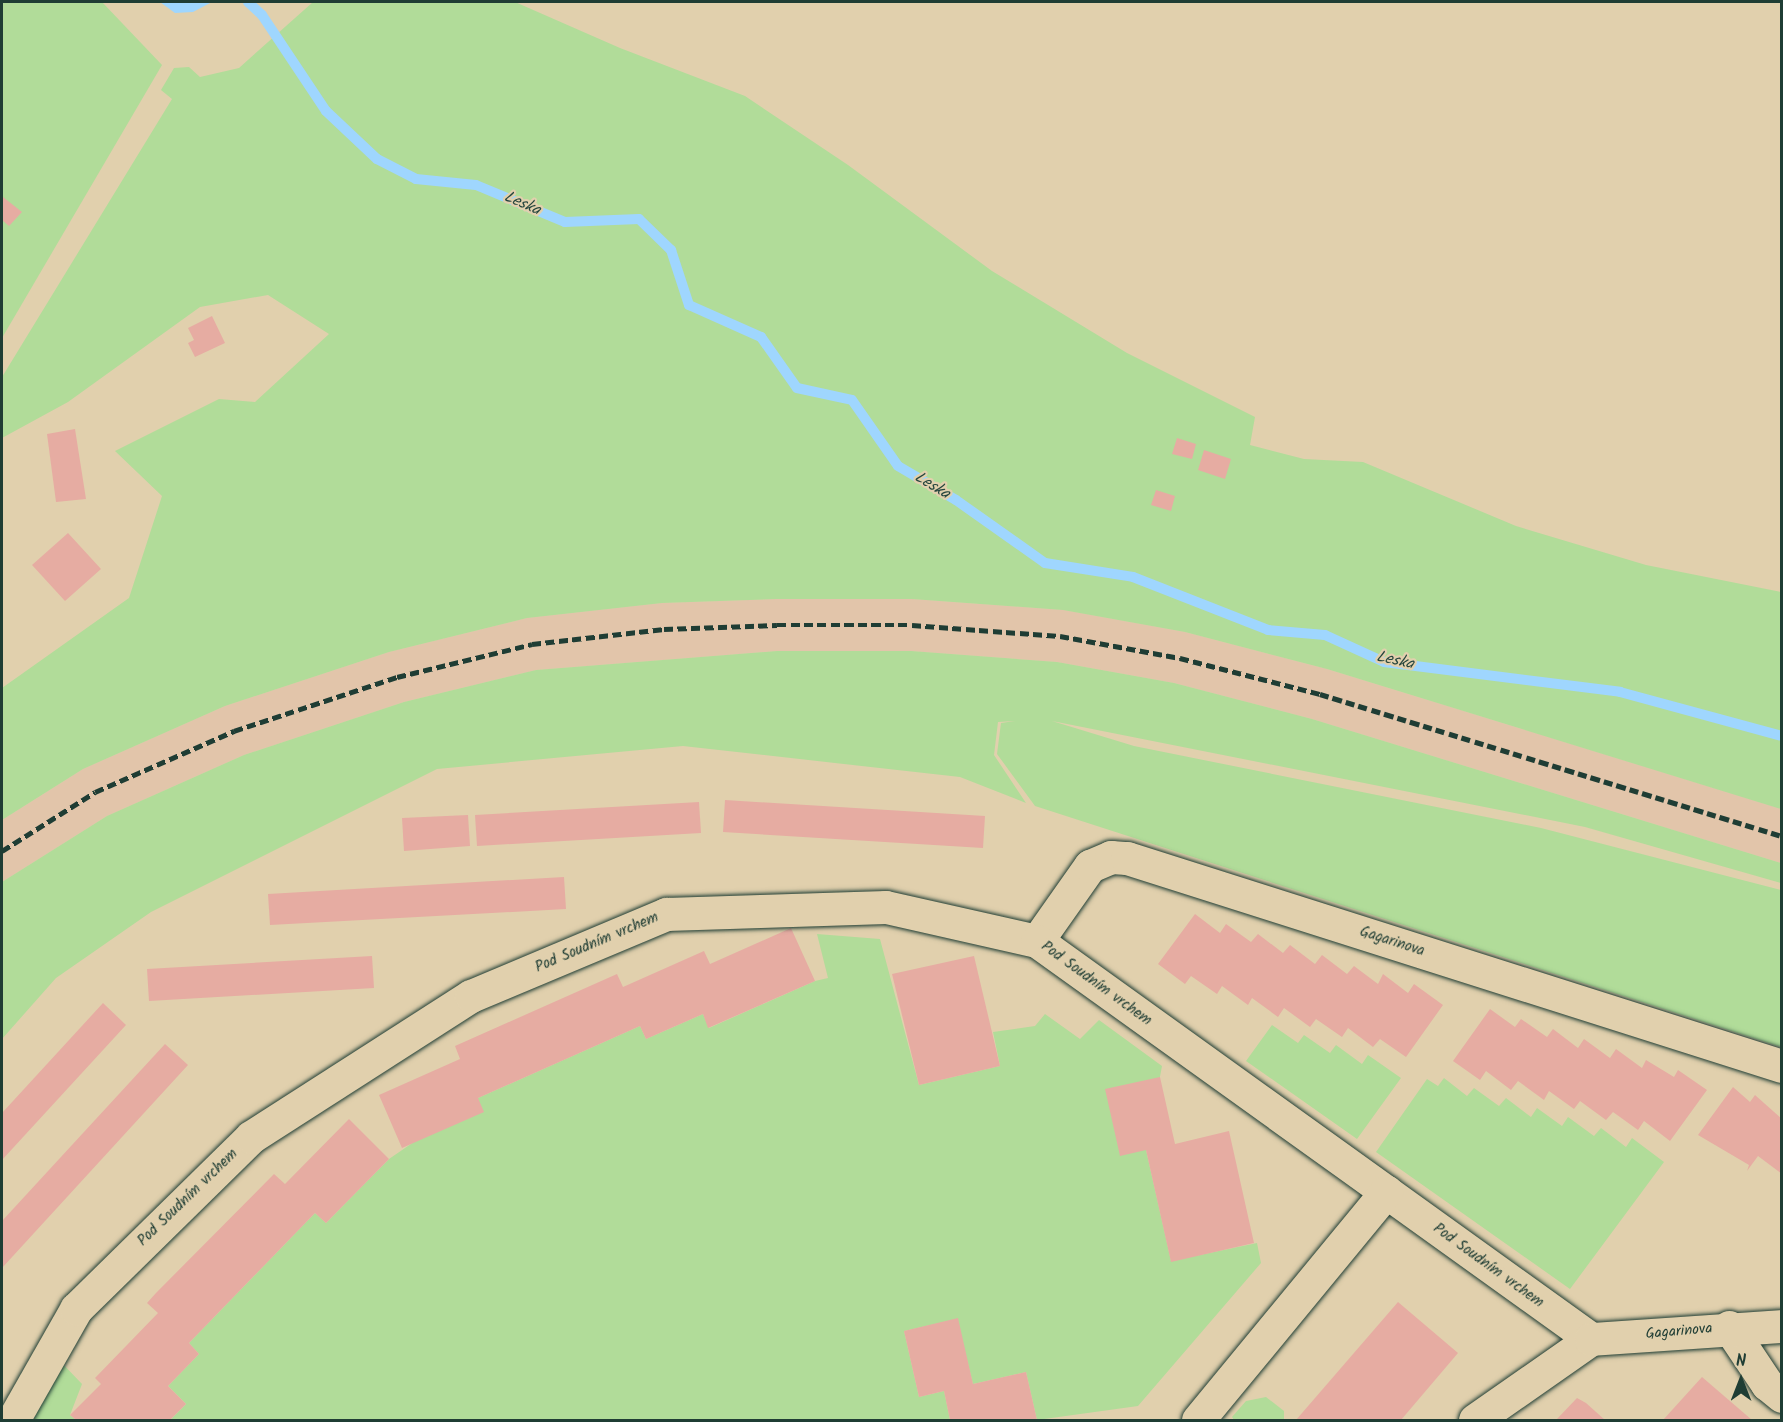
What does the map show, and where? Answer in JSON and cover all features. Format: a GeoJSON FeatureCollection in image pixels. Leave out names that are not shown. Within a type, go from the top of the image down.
{"type":"FeatureCollection","features":[{"type":"Feature","properties":{"kind":"street","name":"Gagarinova"},"geometry":{"type":"LineString","coordinates":[[1037,941],[1090,866],[1111,857],[1127,858],[1782,1066]]}},
{"type":"Feature","properties":{"kind":"street","name":"Pod Soudním vrchem"},"geometry":{"type":"LineString","coordinates":[[13,1420],[76,1309],[251,1137],[471,996],[666,914],[886,907],[1037,941],[1591,1339]]}},
{"type":"Feature","properties":{"kind":"street"},"geometry":{"type":"LineString","coordinates":[[1198,1420],[1386,1192]]}},
{"type":"Feature","properties":{"kind":"street","name":"Gagarinova"},"geometry":{"type":"LineString","coordinates":[[1475,1420],[1591,1339],[1729,1327],[1782,1326]]}},
{"type":"Feature","properties":{"kind":"street","name":"Gagarinova"},"geometry":{"type":"LineString","coordinates":[[1729,1327],[1767,1384],[1782,1396]]}},
{"type":"Feature","properties":{"kind":"shaded area"},"geometry":{"type":"Polygon","coordinates":[[[776,599],[912,599],[1064,610],[1185,632],[1327,669],[1782,809],[1781,863],[1312,719],[1174,683],[1057,662],[911,651],[777,651],[536,670],[404,702],[244,755],[107,816],[2,882],[2,820],[83,769],[225,706],[389,652],[527,618],[662,603],[776,599]]]}},
{"type":"Feature","properties":{"kind":"green space"},"geometry":{"type":"Polygon","coordinates":[[[2,2],[102,2],[162,65],[2,338],[2,2]]]}},
{"type":"Feature","properties":{"kind":"green space"},"geometry":{"type":"Polygon","coordinates":[[[313,2],[515,2],[620,48],[745,96],[848,165],[992,271],[1127,353],[1255,417],[1250,445],[1304,459],[1363,462],[1516,526],[1646,565],[1781,592],[1781,809],[1327,669],[1185,632],[1063,610],[912,599],[776,599],[662,603],[527,618],[389,652],[225,706],[83,769],[2,820],[2,688],[129,598],[162,496],[115,451],[219,399],[255,402],[329,334],[268,295],[200,307],[68,402],[2,438],[2,377],[172,99],[161,90],[174,68],[189,67],[200,77],[239,68],[313,2]]]}},
{"type":"Feature","properties":{"kind":"green space"},"geometry":{"type":"Polygon","coordinates":[[[777,651],[911,651],[1057,662],[1174,683],[1312,719],[1781,863],[1781,883],[1585,827],[1052,721],[1134,746],[1541,828],[1781,890],[1781,1047],[1035,806],[997,754],[1001,723],[1015,721],[998,722],[994,755],[1026,803],[960,777],[683,746],[437,769],[151,912],[56,978],[2,1039],[2,882],[107,816],[244,755],[404,702],[536,670],[777,651]]]}},
{"type":"Feature","properties":{"kind":"green space"},"geometry":{"type":"Polygon","coordinates":[[[817,934],[880,939],[919,1085],[1000,1066],[993,1032],[1035,1026],[1045,1014],[1080,1039],[1099,1020],[1162,1066],[1146,1150],[1171,1261],[1257,1243],[1261,1263],[1138,1406],[1037,1420],[1026,1372],[973,1384],[957,1319],[904,1331],[919,1397],[944,1391],[950,1420],[170,1420],[186,1404],[168,1386],[199,1354],[189,1343],[315,1213],[326,1223],[389,1159],[478,1098],[640,1026],[646,1039],[703,1014],[709,1028],[815,981],[828,978],[817,934]]]}},
{"type":"Feature","properties":{"kind":"green space"},"geometry":{"type":"Polygon","coordinates":[[[1272,1025],[1298,1043],[1304,1035],[1330,1053],[1336,1045],[1362,1064],[1368,1055],[1401,1078],[1357,1139],[1246,1061],[1272,1025]]]}},
{"type":"Feature","properties":{"kind":"green space"},"geometry":{"type":"Polygon","coordinates":[[[1444,1078],[1467,1096],[1474,1088],[1499,1106],[1506,1098],[1531,1117],[1537,1108],[1562,1126],[1568,1117],[1594,1136],[1601,1128],[1626,1147],[1632,1138],[1664,1162],[1570,1289],[1376,1152],[1427,1079],[1438,1086],[1444,1078]]]}},
{"type":"Feature","properties":{"kind":"green space"},"geometry":{"type":"Polygon","coordinates":[[[58,1359],[82,1384],[70,1415],[76,1420],[24,1420],[58,1359]]]}},
{"type":"Feature","properties":{"kind":"green space"},"geometry":{"type":"Polygon","coordinates":[[[1266,1397],[1284,1411],[1284,1420],[1234,1420],[1232,1417],[1246,1401],[1266,1397]]]}},
{"type":"Feature","properties":{"kind":"water"},"geometry":{"type":"Polygon","coordinates":[[[160,2],[212,2],[193,12],[175,13],[160,2]]]}},
{"type":"Feature","properties":{"kind":"building"},"geometry":{"type":"Polygon","coordinates":[[[3,197],[22,212],[9,226],[2,220],[3,197]]]}},
{"type":"Feature","properties":{"kind":"building"},"geometry":{"type":"Polygon","coordinates":[[[212,316],[225,343],[195,357],[188,343],[194,340],[188,328],[212,316]]]}},
{"type":"Feature","properties":{"kind":"building"},"geometry":{"type":"Polygon","coordinates":[[[75,429],[86,499],[56,502],[47,434],[75,429]]]}},
{"type":"Feature","properties":{"kind":"building"},"geometry":{"type":"Polygon","coordinates":[[[1177,438],[1196,444],[1192,459],[1172,454],[1177,438]]]}},
{"type":"Feature","properties":{"kind":"building"},"geometry":{"type":"Polygon","coordinates":[[[1204,450],[1231,459],[1225,479],[1198,470],[1204,450]]]}},
{"type":"Feature","properties":{"kind":"building"},"geometry":{"type":"Polygon","coordinates":[[[1156,490],[1175,496],[1171,511],[1151,505],[1156,490]]]}},
{"type":"Feature","properties":{"kind":"building"},"geometry":{"type":"Polygon","coordinates":[[[68,533],[101,569],[65,601],[32,565],[68,533]]]}},
{"type":"Feature","properties":{"kind":"building"},"geometry":{"type":"Polygon","coordinates":[[[725,800],[985,816],[983,848],[723,832],[725,800]]]}},
{"type":"Feature","properties":{"kind":"building"},"geometry":{"type":"Polygon","coordinates":[[[699,802],[701,833],[477,846],[475,815],[699,802]]]}},
{"type":"Feature","properties":{"kind":"building"},"geometry":{"type":"Polygon","coordinates":[[[468,815],[470,846],[404,851],[402,818],[468,815]]]}},
{"type":"Feature","properties":{"kind":"building"},"geometry":{"type":"Polygon","coordinates":[[[564,877],[566,909],[270,925],[268,894],[564,877]]]}},
{"type":"Feature","properties":{"kind":"building"},"geometry":{"type":"Polygon","coordinates":[[[1195,914],[1220,933],[1226,924],[1251,942],[1258,934],[1283,953],[1290,945],[1315,964],[1322,955],[1347,974],[1354,966],[1378,984],[1383,974],[1408,993],[1414,984],[1443,1005],[1406,1057],[1380,1039],[1373,1047],[1348,1028],[1342,1037],[1316,1019],[1310,1027],[1284,1008],[1278,1017],[1252,998],[1248,1005],[1222,986],[1217,994],[1191,976],[1185,984],[1158,964],[1195,914]]]}},
{"type":"Feature","properties":{"kind":"building"},"geometry":{"type":"Polygon","coordinates":[[[791,928],[815,981],[708,1028],[703,1014],[646,1039],[640,1026],[478,1098],[484,1112],[402,1148],[379,1095],[460,1059],[455,1046],[617,974],[623,987],[704,951],[710,964],[791,928]]]}},
{"type":"Feature","properties":{"kind":"building"},"geometry":{"type":"Polygon","coordinates":[[[372,956],[374,988],[149,1001],[147,969],[372,956]]]}},
{"type":"Feature","properties":{"kind":"building"},"geometry":{"type":"Polygon","coordinates":[[[974,956],[1000,1066],[919,1085],[892,974],[974,956]]]}},
{"type":"Feature","properties":{"kind":"building"},"geometry":{"type":"Polygon","coordinates":[[[103,1003],[126,1025],[2,1160],[2,1113],[103,1003]]]}},
{"type":"Feature","properties":{"kind":"building"},"geometry":{"type":"Polygon","coordinates":[[[1490,1009],[1515,1027],[1521,1019],[1547,1037],[1553,1029],[1578,1048],[1584,1039],[1610,1058],[1616,1049],[1642,1068],[1646,1060],[1674,1077],[1678,1070],[1707,1090],[1670,1141],[1644,1121],[1638,1130],[1613,1112],[1606,1120],[1580,1101],[1574,1109],[1549,1091],[1544,1100],[1518,1081],[1511,1090],[1486,1071],[1480,1080],[1453,1061],[1490,1009]]]}},
{"type":"Feature","properties":{"kind":"building"},"geometry":{"type":"Polygon","coordinates":[[[165,1044],[188,1065],[2,1268],[2,1221],[165,1044]]]}},
{"type":"Feature","properties":{"kind":"building"},"geometry":{"type":"Polygon","coordinates":[[[1160,1077],[1175,1144],[1229,1131],[1254,1243],[1171,1262],[1146,1150],[1120,1156],[1105,1089],[1160,1077]]]}},
{"type":"Feature","properties":{"kind":"building"},"geometry":{"type":"Polygon","coordinates":[[[1733,1087],[1750,1102],[1755,1095],[1782,1119],[1782,1174],[1758,1156],[1747,1171],[1749,1165],[1698,1135],[1733,1087]]]}},
{"type":"Feature","properties":{"kind":"building"},"geometry":{"type":"Polygon","coordinates":[[[349,1119],[389,1159],[326,1223],[315,1213],[189,1343],[199,1354],[168,1386],[186,1404],[170,1420],[76,1420],[70,1415],[101,1384],[95,1378],[158,1313],[147,1303],[156,1293],[274,1174],[285,1184],[349,1119]]]}},
{"type":"Feature","properties":{"kind":"building"},"geometry":{"type":"Polygon","coordinates":[[[1398,1302],[1458,1353],[1401,1420],[1296,1420],[1398,1302]]]}},
{"type":"Feature","properties":{"kind":"building"},"geometry":{"type":"Polygon","coordinates":[[[958,1318],[973,1384],[1026,1372],[1037,1420],[950,1420],[944,1391],[919,1397],[904,1331],[958,1318]]]}},
{"type":"Feature","properties":{"kind":"building"},"geometry":{"type":"Polygon","coordinates":[[[1702,1377],[1752,1420],[1663,1420],[1702,1377]]]}},
{"type":"Feature","properties":{"kind":"building"},"geometry":{"type":"Polygon","coordinates":[[[1577,1398],[1586,1403],[1605,1420],[1556,1420],[1577,1398]]]}},
{"type":"Feature","properties":{"kind":"waterway","name":"Leska"},"geometry":{"type":"LineString","coordinates":[[248,2],[262,15],[326,111],[377,159],[416,179],[476,185],[565,222],[639,219],[671,250],[689,305],[761,337],[797,388],[852,400],[898,466],[956,500],[1045,563],[1133,577],[1268,630],[1325,635],[1384,662],[1620,692],[1782,736]]}},
{"type":"Feature","properties":{"kind":"railway"},"geometry":{"type":"LineString","coordinates":[[2,851],[95,792],[234,731],[397,677],[532,644],[664,629],[777,625],[912,625],[1060,636],[1180,658],[1320,694],[1782,836]]}}]}
